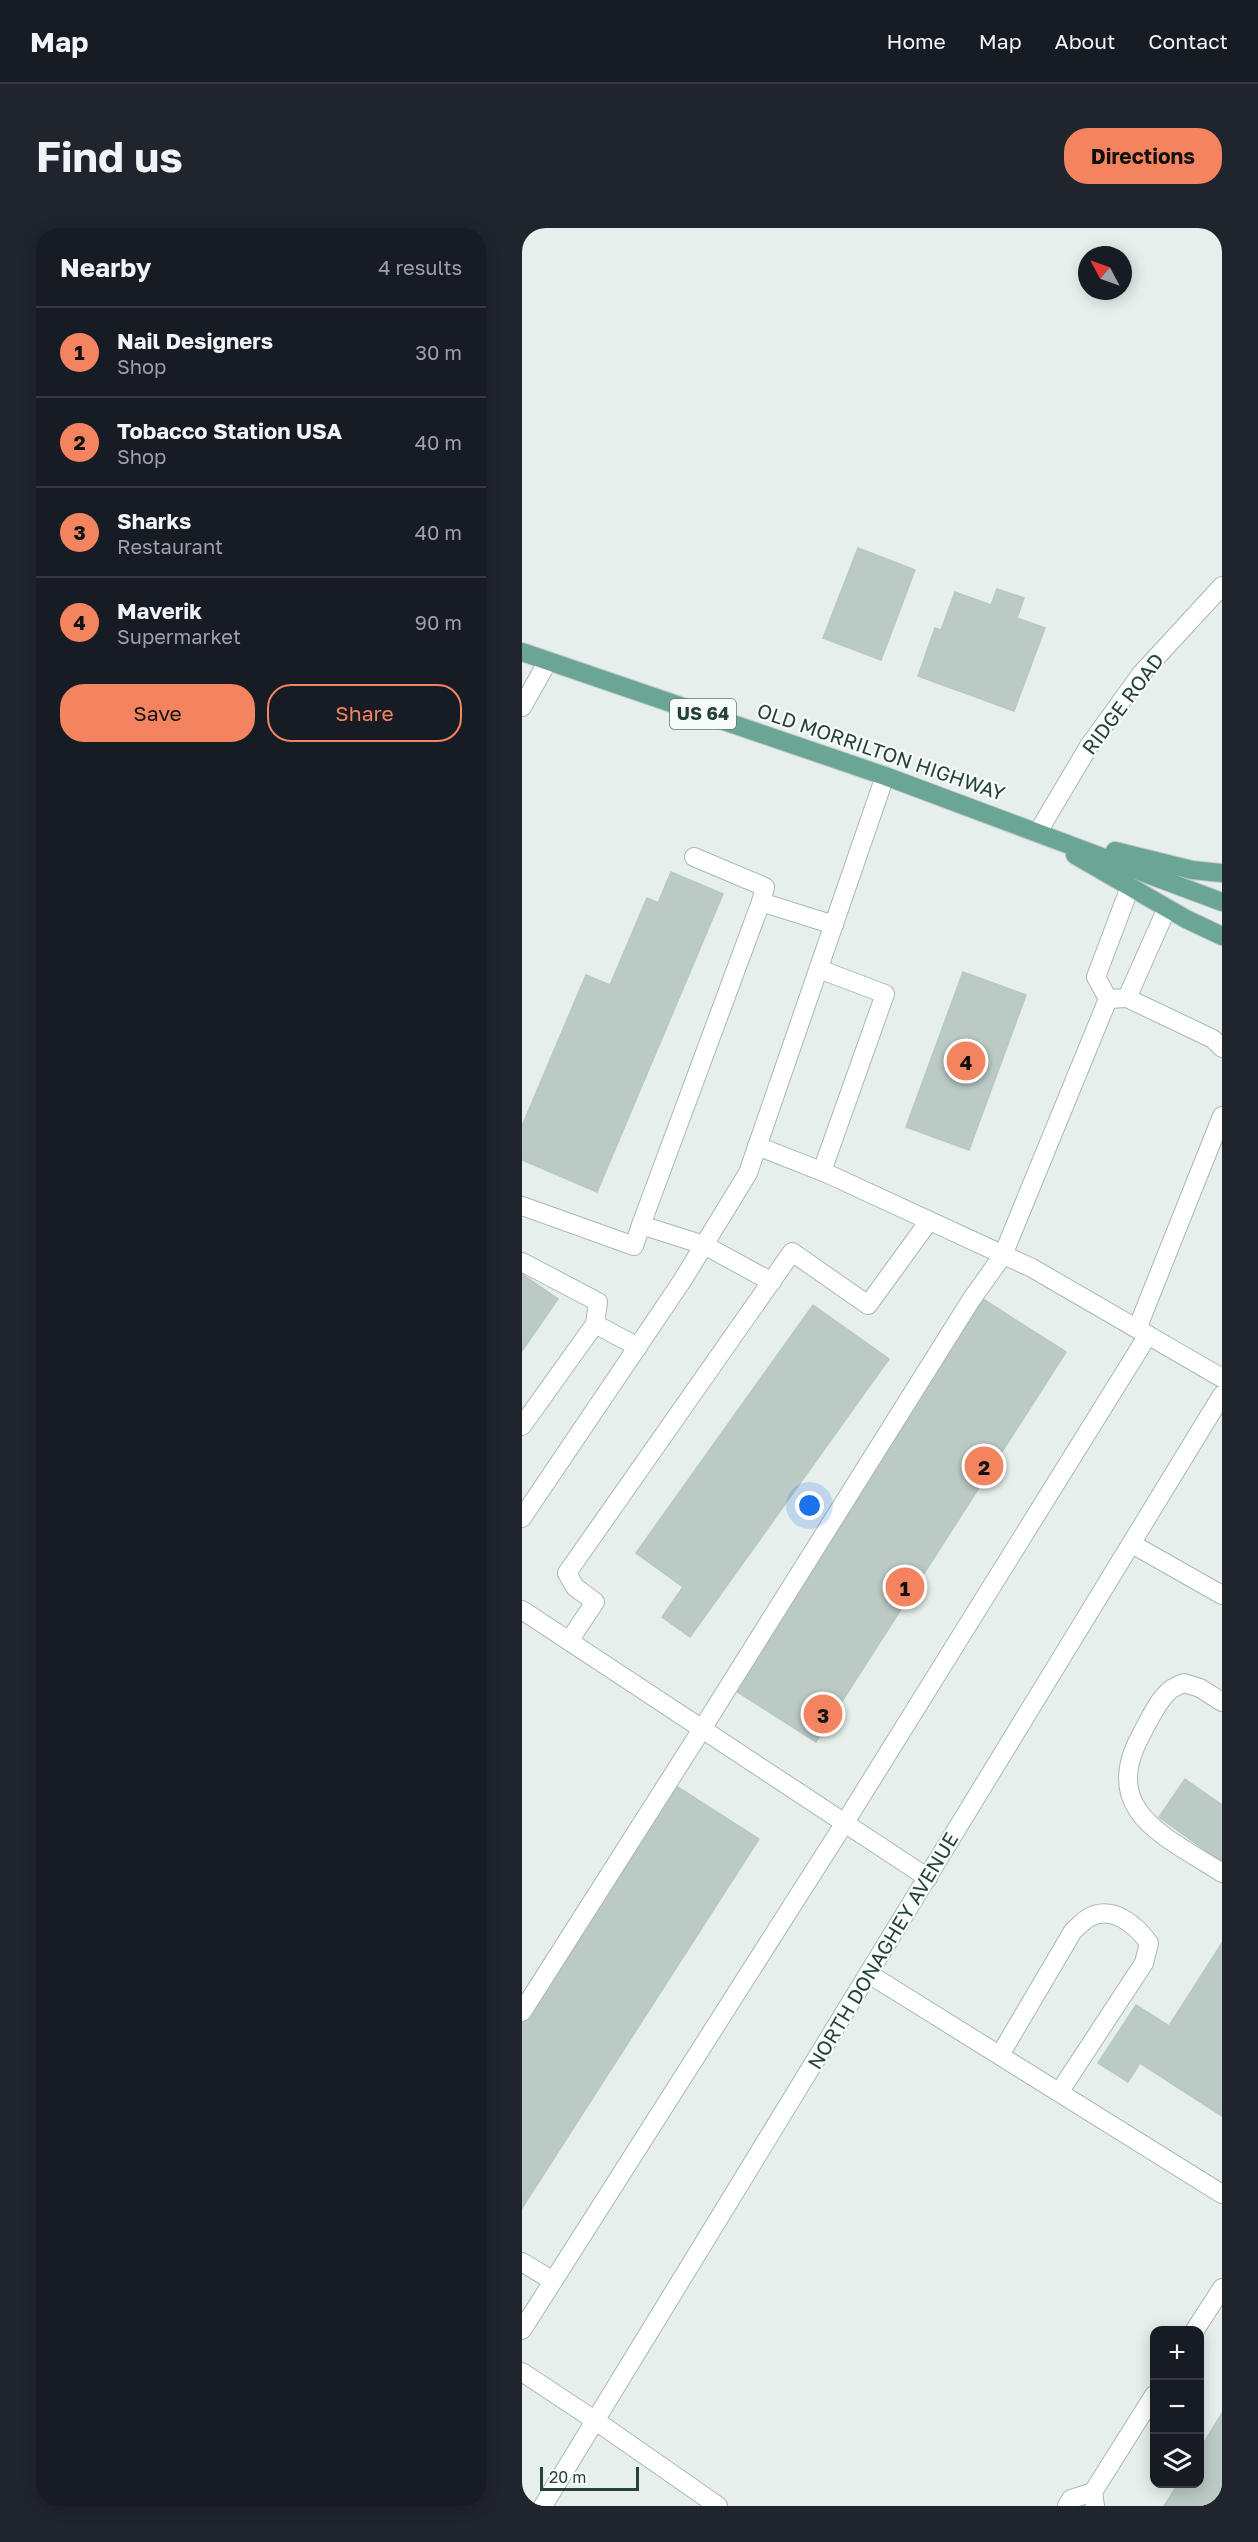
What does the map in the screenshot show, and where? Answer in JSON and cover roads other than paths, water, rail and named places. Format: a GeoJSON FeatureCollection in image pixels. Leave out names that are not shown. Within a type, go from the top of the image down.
{"type":"FeatureCollection","features":[{"type":"Feature","properties":{"kind":"main road","name":"OLD MORRILTON HIGHWAY"},"geometry":{"type":"LineString","coordinates":[[522,652],[885,776],[1222,902]]}},
{"type":"Feature","properties":{"kind":"main road"},"geometry":{"type":"LineString","coordinates":[[1038,832],[1192,870],[1222,873]]}},
{"type":"Feature","properties":{"kind":"main road"},"geometry":{"type":"LineString","coordinates":[[1038,832],[1130,888],[1222,936]]}},
{"type":"Feature","properties":{"kind":"street","name":"RIDGE ROAD"},"geometry":{"type":"LineString","coordinates":[[1038,832],[1089,746],[1141,674],[1222,585]]}},
{"type":"Feature","properties":{"kind":"street"},"geometry":{"type":"LineString","coordinates":[[522,707],[548,661]]}},
{"type":"Feature","properties":{"kind":"street"},"geometry":{"type":"LineString","coordinates":[[522,1518],[528,1498],[638,1347],[748,1173],[885,776]]}},
{"type":"Feature","properties":{"kind":"street"},"geometry":{"type":"LineString","coordinates":[[522,1206],[634,1246],[765,887],[694,857]]}},
{"type":"Feature","properties":{"kind":"street"},"geometry":{"type":"LineString","coordinates":[[522,2012],[971,1300],[1003,1255],[1108,999],[1096,976],[1130,888]]}},
{"type":"Feature","properties":{"kind":"street"},"geometry":{"type":"LineString","coordinates":[[761,902],[834,925]]}},
{"type":"Feature","properties":{"kind":"street"},"geometry":{"type":"LineString","coordinates":[[1127,998],[1167,908]]}},
{"type":"Feature","properties":{"kind":"street"},"geometry":{"type":"LineString","coordinates":[[819,969],[885,994],[822,1171]]}},
{"type":"Feature","properties":{"kind":"street"},"geometry":{"type":"LineString","coordinates":[[1108,999],[1127,998],[1213,1039],[1222,1048]]}},
{"type":"Feature","properties":{"kind":"street"},"geometry":{"type":"LineString","coordinates":[[522,2330],[844,1824],[1142,1332],[1222,1116]]}},
{"type":"Feature","properties":{"kind":"street"},"geometry":{"type":"LineString","coordinates":[[757,1146],[822,1171],[1032,1268],[1222,1378]]}},
{"type":"Feature","properties":{"kind":"street"},"geometry":{"type":"LineString","coordinates":[[569,1641],[595,1602],[575,1587],[567,1573],[792,1252],[868,1305],[929,1221]]}},
{"type":"Feature","properties":{"kind":"street"},"geometry":{"type":"LineString","coordinates":[[641,1226],[704,1245],[772,1282]]}},
{"type":"Feature","properties":{"kind":"street"},"geometry":{"type":"LineString","coordinates":[[522,1262],[598,1302],[595,1324],[522,1426]]}},
{"type":"Feature","properties":{"kind":"street"},"geometry":{"type":"LineString","coordinates":[[595,1324],[638,1347]]}},
{"type":"Feature","properties":{"kind":"street","name":"NORTH DONAGHEY AVENUE"},"geometry":{"type":"LineString","coordinates":[[543,2506],[1222,1395]]}},
{"type":"Feature","properties":{"kind":"street"},"geometry":{"type":"LineString","coordinates":[[1132,1544],[1222,1595]]}},
{"type":"Feature","properties":{"kind":"street"},"geometry":{"type":"LineString","coordinates":[[522,1610],[928,1878]]}},
{"type":"Feature","properties":{"kind":"street"},"geometry":{"type":"LineString","coordinates":[[1222,1702],[1200,1688],[1184,1683],[1168,1691],[1132,1752],[1127,1778],[1130,1798],[1142,1817],[1155,1829],[1222,1873]]}},
{"type":"Feature","properties":{"kind":"street"},"geometry":{"type":"LineString","coordinates":[[1000,2055],[1074,1931],[1090,1917],[1114,1914],[1138,1927],[1149,1943],[1144,1963],[1060,2091]]}},
{"type":"Feature","properties":{"kind":"street"},"geometry":{"type":"LineString","coordinates":[[869,1974],[1222,2194]]}},
{"type":"Feature","properties":{"kind":"street"},"geometry":{"type":"LineString","coordinates":[[522,2262],[553,2281]]}},
{"type":"Feature","properties":{"kind":"street"},"geometry":{"type":"LineString","coordinates":[[1198,2326],[1222,2288]]}},
{"type":"Feature","properties":{"kind":"street"},"geometry":{"type":"LineString","coordinates":[[522,2373],[596,2421],[718,2506]]}},
{"type":"Feature","properties":{"kind":"street"},"geometry":{"type":"LineString","coordinates":[[1066,2506],[1071,2499],[1094,2499],[1150,2404]]}},
{"type":"Feature","properties":{"kind":"place","name":"Maverik"},"geometry":{"type":"Point","coordinates":[966,1061]}},
{"type":"Feature","properties":{"kind":"place","name":"Tobacco Station USA"},"geometry":{"type":"Point","coordinates":[984,1466]}},
{"type":"Feature","properties":{"kind":"place","name":"Nail Designers"},"geometry":{"type":"Point","coordinates":[905,1587]}},
{"type":"Feature","properties":{"kind":"place","name":"Sharks"},"geometry":{"type":"Point","coordinates":[823,1714]}}]}
